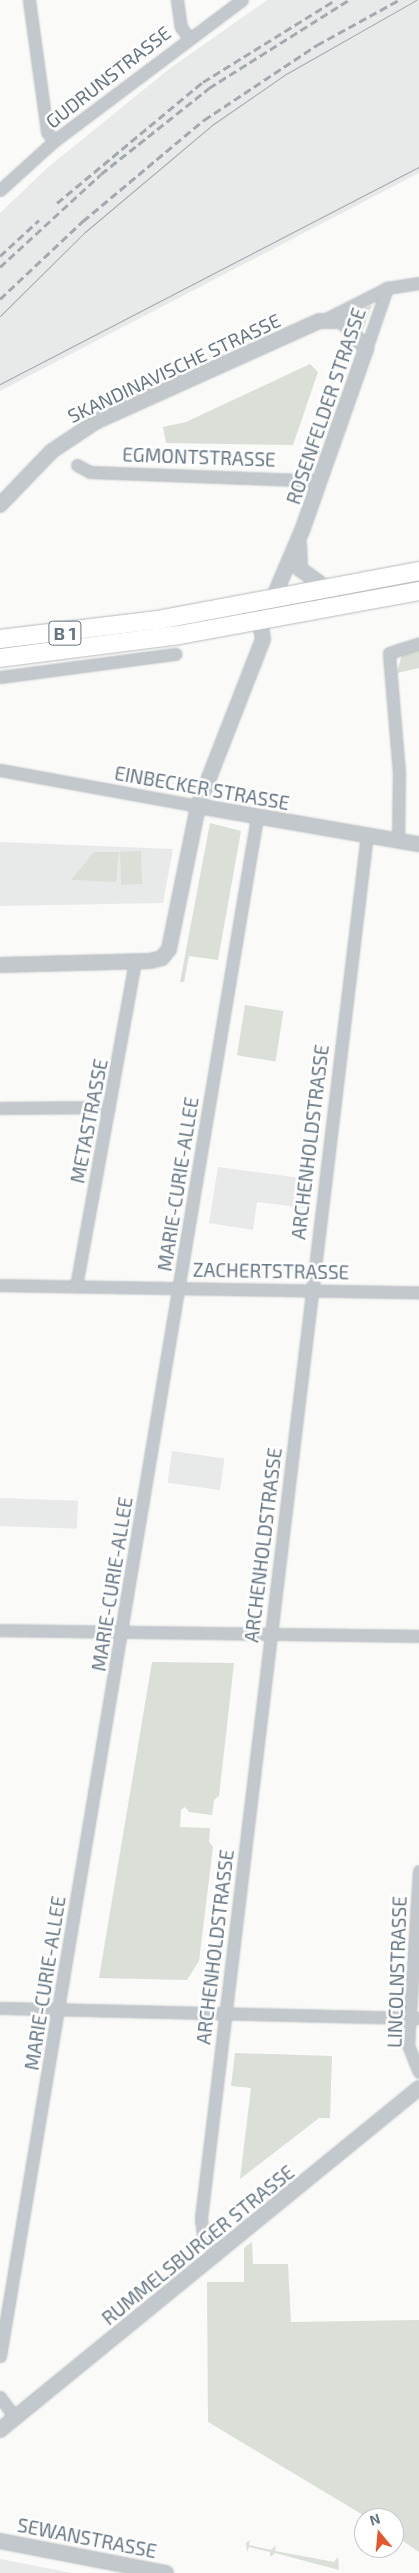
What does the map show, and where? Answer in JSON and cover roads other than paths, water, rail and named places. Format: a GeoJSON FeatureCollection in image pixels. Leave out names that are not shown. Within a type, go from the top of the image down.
{"type":"FeatureCollection","features":[{"type":"Feature","properties":{"kind":"main road","name":"B 1"},"geometry":{"type":"LineString","coordinates":[[0,639],[158,620],[272,601],[419,571]]}},
{"type":"Feature","properties":{"kind":"main road","name":"B 1"},"geometry":{"type":"LineString","coordinates":[[0,658],[260,622],[419,592]]}},
{"type":"Feature","properties":{"kind":"street"},"geometry":{"type":"LineString","coordinates":[[29,0],[47,132],[54,141]]}},
{"type":"Feature","properties":{"kind":"street"},"geometry":{"type":"LineString","coordinates":[[177,0],[181,27],[188,37]]}},
{"type":"Feature","properties":{"kind":"street","name":"GUDRUNSTRASSE"},"geometry":{"type":"LineString","coordinates":[[0,190],[54,141],[188,37],[242,0]]}},
{"type":"Feature","properties":{"kind":"street","name":"SKANDINAVISCHE STRASSE"},"geometry":{"type":"LineString","coordinates":[[0,505],[68,437],[328,318],[387,288],[419,283]]}},
{"type":"Feature","properties":{"kind":"street","name":"ROSENFELDER STRASSE"},"geometry":{"type":"LineString","coordinates":[[272,601],[300,536],[387,288]]}},
{"type":"Feature","properties":{"kind":"street"},"geometry":{"type":"LineString","coordinates":[[328,318],[352,328],[366,349]]}},
{"type":"Feature","properties":{"kind":"street","name":"EGMONTSTRASSE"},"geometry":{"type":"LineString","coordinates":[[77,465],[90,472],[320,481]]}},
{"type":"Feature","properties":{"kind":"street","name":"ROSENFELDER STRASSE"},"geometry":{"type":"LineString","coordinates":[[300,536],[300,569],[328,589]]}},
{"type":"Feature","properties":{"kind":"street"},"geometry":{"type":"LineString","coordinates":[[0,965],[135,962],[162,958],[169,949],[198,806],[263,639],[260,622]]}},
{"type":"Feature","properties":{"kind":"street"},"geometry":{"type":"LineString","coordinates":[[398,841],[399,773],[389,653],[419,643]]}},
{"type":"Feature","properties":{"kind":"street"},"geometry":{"type":"LineString","coordinates":[[0,676],[175,654]]}},
{"type":"Feature","properties":{"kind":"street","name":"EINBECKER STRASSE"},"geometry":{"type":"LineString","coordinates":[[0,770],[419,844]]}},
{"type":"Feature","properties":{"kind":"street","name":"MARIE-CURIE-ALLEE"},"geometry":{"type":"LineString","coordinates":[[0,2356],[257,816]]}},
{"type":"Feature","properties":{"kind":"street","name":"ARCHENHOLDSTRASSE"},"geometry":{"type":"LineString","coordinates":[[216,2255],[203,2235],[201,2218],[310,1289],[367,835]]}},
{"type":"Feature","properties":{"kind":"street","name":"METASTRASSE"},"geometry":{"type":"LineString","coordinates":[[76,1286],[135,962]]}},
{"type":"Feature","properties":{"kind":"street"},"geometry":{"type":"LineString","coordinates":[[0,1108],[109,1107]]}},
{"type":"Feature","properties":{"kind":"street","name":"ZACHERTSTRASSE"},"geometry":{"type":"LineString","coordinates":[[0,1285],[419,1292]]}},
{"type":"Feature","properties":{"kind":"street"},"geometry":{"type":"LineString","coordinates":[[0,1630],[419,1636]]}},
{"type":"Feature","properties":{"kind":"street","name":"LINCOLNSTRASSE"},"geometry":{"type":"LineString","coordinates":[[419,1871],[414,2018],[408,2045],[419,2072]]}},
{"type":"Feature","properties":{"kind":"street"},"geometry":{"type":"LineString","coordinates":[[0,2008],[414,2018]]}},
{"type":"Feature","properties":{"kind":"street","name":"RUMMELSBURGER STRASSE"},"geometry":{"type":"LineString","coordinates":[[0,2430],[419,2088]]}},
{"type":"Feature","properties":{"kind":"street"},"geometry":{"type":"LineString","coordinates":[[0,2397],[15,2418]]}},
{"type":"Feature","properties":{"kind":"street","name":"SEWANSTRASSE"},"geometry":{"type":"LineString","coordinates":[[0,2541],[140,2570],[166,2573]]}},
{"type":"Feature","properties":{"kind":"tram line"},"geometry":{"type":"LineString","coordinates":[[0,316],[85,232],[212,125],[286,74],[416,0]]}},
{"type":"Feature","properties":{"kind":"tram line"},"geometry":{"type":"LineString","coordinates":[[0,384],[419,167]]}},
{"type":"Feature","properties":{"kind":"railway"},"geometry":{"type":"LineString","coordinates":[[57,203],[203,82],[335,0]]}},
{"type":"Feature","properties":{"kind":"railway"},"geometry":{"type":"LineString","coordinates":[[0,267],[101,174],[209,88],[349,0]]}},
{"type":"Feature","properties":{"kind":"railway"},"geometry":{"type":"LineString","coordinates":[[0,299],[83,221],[204,120],[317,45],[399,0]]}},
{"type":"Feature","properties":{"kind":"railway"},"geometry":{"type":"LineString","coordinates":[[0,256],[39,220]]}}]}
